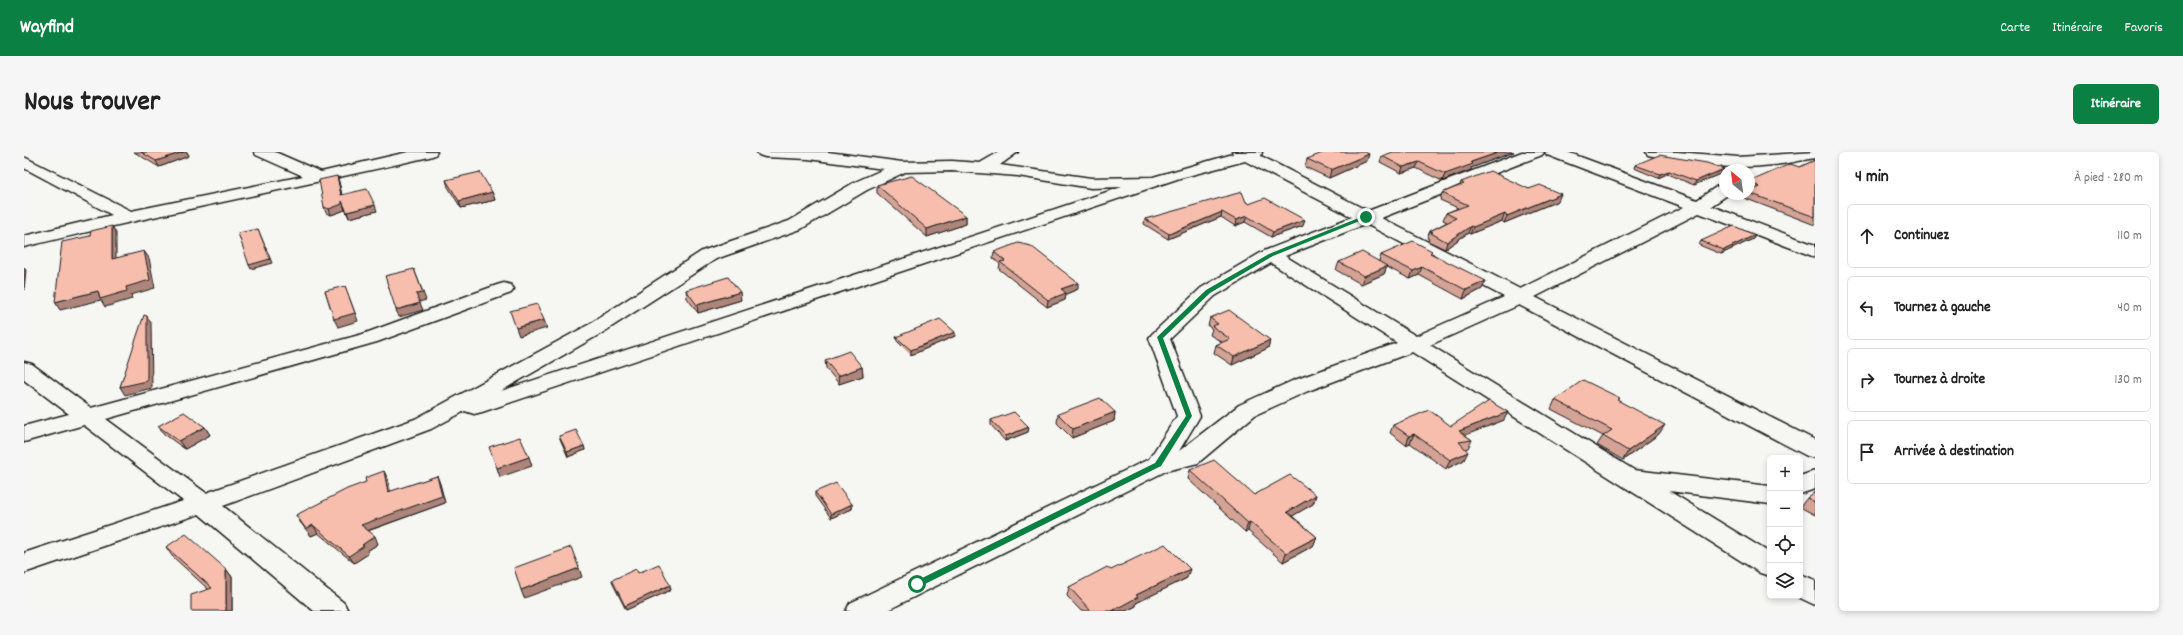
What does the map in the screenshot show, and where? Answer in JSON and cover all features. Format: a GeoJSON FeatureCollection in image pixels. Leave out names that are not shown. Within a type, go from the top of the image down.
{"type":"FeatureCollection","features":[{"type":"Feature","properties":{"kind":"street"},"geometry":{"type":"LineString","coordinates":[[262,152],[319,177]]}},
{"type":"Feature","properties":{"kind":"street"},"geometry":{"type":"LineString","coordinates":[[24,242],[128,217],[319,177],[429,152]]}},
{"type":"Feature","properties":{"kind":"street"},"geometry":{"type":"LineString","coordinates":[[765,152],[808,154],[902,167],[1018,171],[1091,183],[1155,182]]}},
{"type":"Feature","properties":{"kind":"street"},"geometry":{"type":"LineString","coordinates":[[920,152],[936,167]]}},
{"type":"Feature","properties":{"kind":"street"},"geometry":{"type":"LineString","coordinates":[[982,169],[1010,152]]}},
{"type":"Feature","properties":{"kind":"street"},"geometry":{"type":"LineString","coordinates":[[1158,465],[1189,416],[1159,338],[1208,292],[1271,255],[1536,152]]}},
{"type":"Feature","properties":{"kind":"street"},"geometry":{"type":"LineString","coordinates":[[1554,152],[1815,251]]}},
{"type":"Feature","properties":{"kind":"street"},"geometry":{"type":"LineString","coordinates":[[1654,152],[1690,160],[1719,162],[1768,161],[1815,153]]}},
{"type":"Feature","properties":{"kind":"street"},"geometry":{"type":"LineString","coordinates":[[24,563],[202,504],[423,424],[1155,182],[1174,174],[1248,153],[1366,217],[1815,450]]}},
{"type":"Feature","properties":{"kind":"street"},"geometry":{"type":"LineString","coordinates":[[1755,169],[1768,161]]}},
{"type":"Feature","properties":{"kind":"street"},"geometry":{"type":"LineString","coordinates":[[24,162],[128,217]]}},
{"type":"Feature","properties":{"kind":"street"},"geometry":{"type":"LineString","coordinates":[[423,424],[595,329],[709,255],[795,225],[861,186],[902,167]]}},
{"type":"Feature","properties":{"kind":"street"},"geometry":{"type":"LineString","coordinates":[[860,611],[1158,465],[1188,457],[1247,410],[1300,386],[1414,344],[1519,297],[1698,207],[1719,193]]}},
{"type":"Feature","properties":{"kind":"street"},"geometry":{"type":"LineString","coordinates":[[1271,255],[1767,564]]}},
{"type":"Feature","properties":{"kind":"street"},"geometry":{"type":"LineString","coordinates":[[24,434],[370,338],[504,288]]}},
{"type":"Feature","properties":{"kind":"street"},"geometry":{"type":"LineString","coordinates":[[24,369],[179,484],[334,611]]}},
{"type":"Feature","properties":{"kind":"street"},"geometry":{"type":"LineString","coordinates":[[1626,476],[1767,495]]}},
{"type":"Feature","properties":{"kind":"street"},"geometry":{"type":"LineString","coordinates":[[1803,484],[1815,480]]}},
{"type":"Feature","properties":{"kind":"street"},"geometry":{"type":"LineString","coordinates":[[1803,586],[1815,594]]}},
{"type":"Feature","properties":{"kind":"building"},"geometry":{"type":"Polygon","coordinates":[[[141,152],[183,152],[156,161],[141,152]]]}},
{"type":"Feature","properties":{"kind":"building"},"geometry":{"type":"Polygon","coordinates":[[[1325,152],[1365,152],[1369,154],[1331,170],[1307,159],[1325,152]]]}},
{"type":"Feature","properties":{"kind":"building"},"geometry":{"type":"Polygon","coordinates":[[[1393,152],[1500,152],[1471,162],[1473,164],[1445,174],[1419,162],[1403,167],[1382,156],[1393,152]]]}},
{"type":"Feature","properties":{"kind":"building"},"geometry":{"type":"Polygon","coordinates":[[[1659,155],[1707,163],[1719,167],[1719,171],[1696,181],[1669,171],[1660,174],[1635,165],[1659,155]]]}},
{"type":"Feature","properties":{"kind":"building"},"geometry":{"type":"Polygon","coordinates":[[[1815,160],[1815,217],[1755,195],[1755,189],[1760,187],[1755,185],[1755,179],[1790,164],[1800,167],[1815,160]]]}},
{"type":"Feature","properties":{"kind":"building"},"geometry":{"type":"Polygon","coordinates":[[[1490,171],[1529,189],[1540,185],[1561,194],[1507,216],[1505,214],[1473,227],[1471,226],[1447,242],[1431,233],[1433,232],[1430,231],[1456,218],[1446,213],[1468,205],[1442,193],[1464,184],[1461,182],[1490,171]]]}},
{"type":"Feature","properties":{"kind":"building"},"geometry":{"type":"Polygon","coordinates":[[[480,172],[492,192],[459,201],[446,180],[480,172]]]}},
{"type":"Feature","properties":{"kind":"building"},"geometry":{"type":"Polygon","coordinates":[[[337,176],[341,195],[367,189],[375,205],[347,212],[342,201],[342,204],[329,209],[324,207],[319,180],[337,176]]]}},
{"type":"Feature","properties":{"kind":"building"},"geometry":{"type":"Polygon","coordinates":[[[912,176],[966,216],[927,229],[877,185],[912,176]]]}},
{"type":"Feature","properties":{"kind":"building"},"geometry":{"type":"Polygon","coordinates":[[[1242,192],[1246,202],[1249,204],[1265,198],[1305,220],[1273,232],[1247,216],[1236,220],[1222,212],[1169,234],[1145,219],[1242,192]]]}},
{"type":"Feature","properties":{"kind":"building"},"geometry":{"type":"Polygon","coordinates":[[[112,226],[112,259],[144,251],[150,280],[126,287],[127,291],[100,299],[98,291],[55,302],[62,242],[90,236],[91,231],[112,226]]]}},
{"type":"Feature","properties":{"kind":"building"},"geometry":{"type":"Polygon","coordinates":[[[1734,226],[1755,235],[1724,250],[1701,241],[1734,226]]]}},
{"type":"Feature","properties":{"kind":"building"},"geometry":{"type":"Polygon","coordinates":[[[258,229],[270,259],[249,265],[238,233],[258,229]]]}},
{"type":"Feature","properties":{"kind":"building"},"geometry":{"type":"Polygon","coordinates":[[[1413,241],[1432,251],[1430,253],[1486,281],[1466,290],[1422,267],[1413,271],[1381,255],[1413,241]]]}},
{"type":"Feature","properties":{"kind":"building"},"geometry":{"type":"Polygon","coordinates":[[[1018,243],[1031,246],[1078,283],[1061,289],[1066,293],[1048,300],[1000,262],[1005,261],[994,252],[1018,243]]]}},
{"type":"Feature","properties":{"kind":"building"},"geometry":{"type":"Polygon","coordinates":[[[1362,252],[1387,266],[1364,276],[1339,262],[1362,252]]]}},
{"type":"Feature","properties":{"kind":"building"},"geometry":{"type":"Polygon","coordinates":[[[414,269],[423,293],[416,294],[420,303],[396,310],[385,276],[414,269]]]}},
{"type":"Feature","properties":{"kind":"building"},"geometry":{"type":"Polygon","coordinates":[[[728,277],[740,292],[697,305],[686,290],[728,277]]]}},
{"type":"Feature","properties":{"kind":"building"},"geometry":{"type":"Polygon","coordinates":[[[345,286],[355,313],[334,319],[325,291],[345,286]]]}},
{"type":"Feature","properties":{"kind":"building"},"geometry":{"type":"Polygon","coordinates":[[[537,304],[544,320],[516,328],[510,311],[537,304]]]}},
{"type":"Feature","properties":{"kind":"building"},"geometry":{"type":"Polygon","coordinates":[[[1229,310],[1270,340],[1234,357],[1216,345],[1230,339],[1212,326],[1218,324],[1210,318],[1229,310]]]}},
{"type":"Feature","properties":{"kind":"building"},"geometry":{"type":"Polygon","coordinates":[[[144,315],[147,316],[147,381],[120,387],[144,315]]]}},
{"type":"Feature","properties":{"kind":"building"},"geometry":{"type":"Polygon","coordinates":[[[940,319],[955,332],[911,350],[896,337],[940,319]]]}},
{"type":"Feature","properties":{"kind":"building"},"geometry":{"type":"Polygon","coordinates":[[[849,351],[862,367],[838,376],[825,360],[849,351]]]}},
{"type":"Feature","properties":{"kind":"building"},"geometry":{"type":"Polygon","coordinates":[[[1583,380],[1620,398],[1617,400],[1665,425],[1628,451],[1603,436],[1612,430],[1555,400],[1583,380]]]}},
{"type":"Feature","properties":{"kind":"building"},"geometry":{"type":"Polygon","coordinates":[[[1100,398],[1115,412],[1073,429],[1058,414],[1100,398]]]}},
{"type":"Feature","properties":{"kind":"building"},"geometry":{"type":"Polygon","coordinates":[[[1489,401],[1508,412],[1459,431],[1472,440],[1459,442],[1468,452],[1450,460],[1414,434],[1409,436],[1393,425],[1429,410],[1451,426],[1489,401]]]}},
{"type":"Feature","properties":{"kind":"building"},"geometry":{"type":"Polygon","coordinates":[[[184,412],[205,427],[179,441],[158,426],[184,412]]]}},
{"type":"Feature","properties":{"kind":"building"},"geometry":{"type":"Polygon","coordinates":[[[1014,412],[1029,427],[1006,436],[991,420],[1014,412]]]}},
{"type":"Feature","properties":{"kind":"building"},"geometry":{"type":"Polygon","coordinates":[[[576,430],[584,446],[567,452],[559,436],[576,430]]]}},
{"type":"Feature","properties":{"kind":"building"},"geometry":{"type":"Polygon","coordinates":[[[520,437],[529,457],[497,468],[489,447],[520,437]]]}},
{"type":"Feature","properties":{"kind":"building"},"geometry":{"type":"Polygon","coordinates":[[[1214,460],[1254,495],[1290,475],[1316,495],[1287,512],[1317,537],[1286,553],[1250,522],[1248,523],[1190,470],[1214,460]]]}},
{"type":"Feature","properties":{"kind":"building"},"geometry":{"type":"Polygon","coordinates":[[[384,471],[388,492],[437,476],[442,496],[361,525],[375,536],[362,545],[364,546],[349,556],[313,525],[306,529],[296,515],[347,489],[366,482],[365,478],[384,471]]]}},
{"type":"Feature","properties":{"kind":"building"},"geometry":{"type":"Polygon","coordinates":[[[836,483],[852,504],[831,514],[815,492],[836,483]]]}},
{"type":"Feature","properties":{"kind":"building"},"geometry":{"type":"Polygon","coordinates":[[[1815,492],[1815,502],[1807,498],[1815,492]]]}},
{"type":"Feature","properties":{"kind":"building"},"geometry":{"type":"Polygon","coordinates":[[[186,534],[226,569],[226,611],[191,611],[191,595],[212,588],[166,547],[186,534]]]}},
{"type":"Feature","properties":{"kind":"building"},"geometry":{"type":"Polygon","coordinates":[[[1165,544],[1190,569],[1136,595],[1138,597],[1112,611],[1091,611],[1069,587],[1107,567],[1111,570],[1165,544]]]}},
{"type":"Feature","properties":{"kind":"building"},"geometry":{"type":"Polygon","coordinates":[[[571,547],[579,568],[521,590],[514,568],[571,547]]]}},
{"type":"Feature","properties":{"kind":"building"},"geometry":{"type":"Polygon","coordinates":[[[659,564],[670,585],[625,606],[612,580],[636,569],[638,573],[659,564]]]}},
{"type":"Feature","properties":{"kind":"route"},"geometry":{"type":"LineString","coordinates":[[917,584],[1158,465],[1189,416],[1159,338],[1208,292],[1271,255],[1366,217]]}}]}
